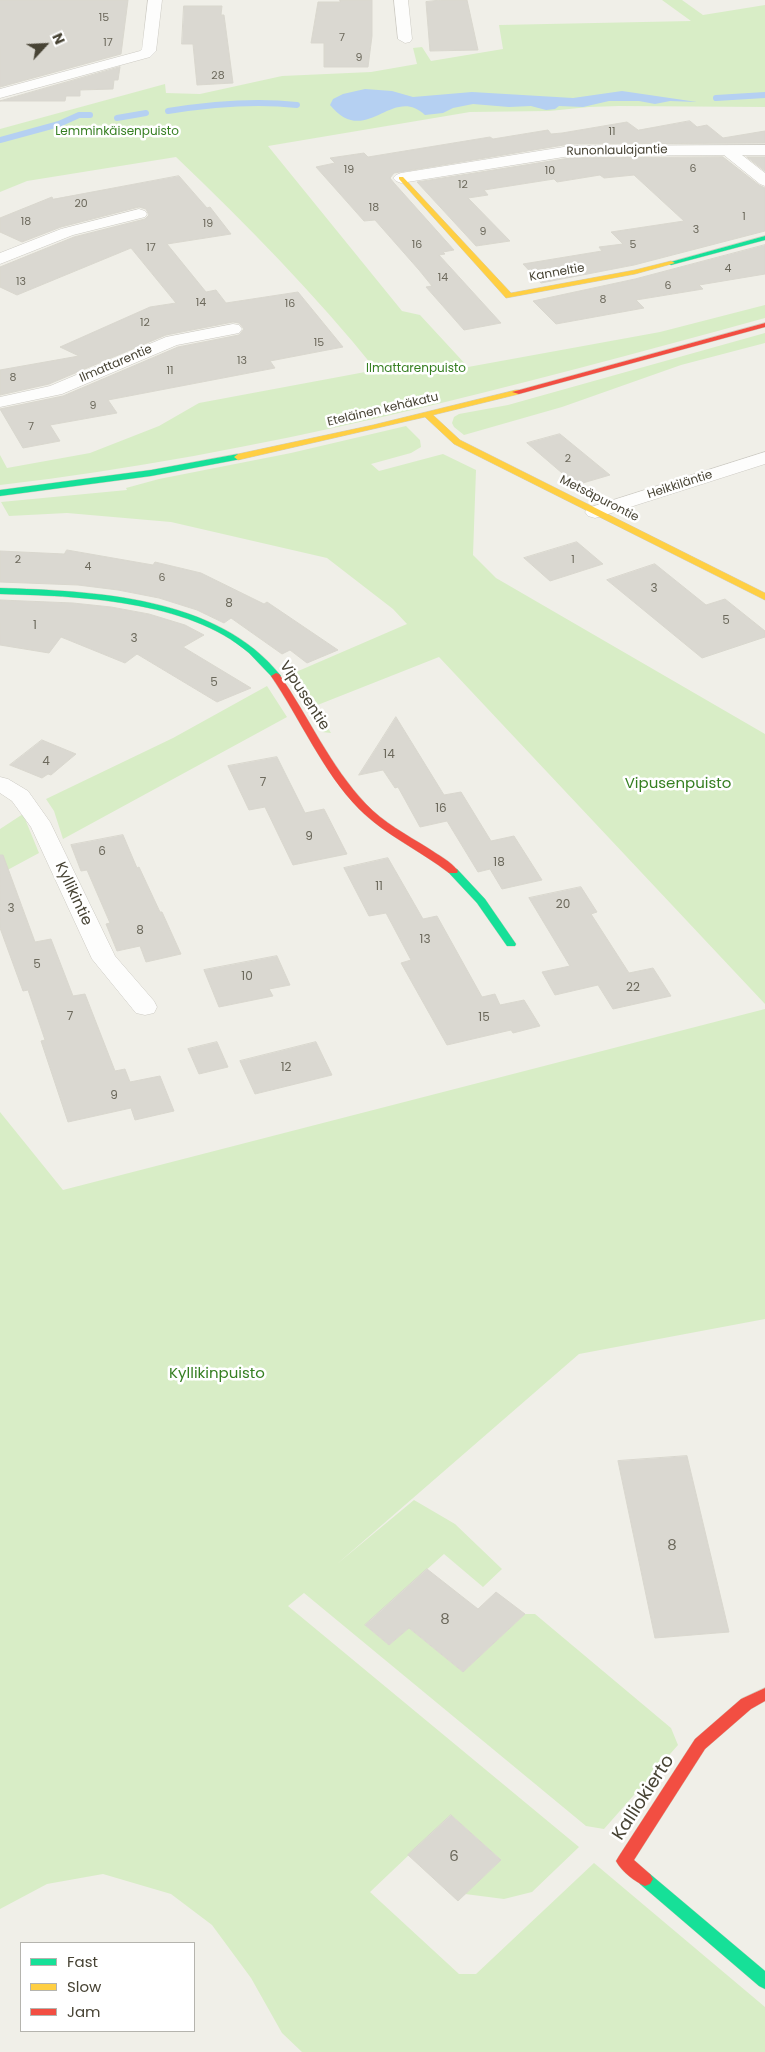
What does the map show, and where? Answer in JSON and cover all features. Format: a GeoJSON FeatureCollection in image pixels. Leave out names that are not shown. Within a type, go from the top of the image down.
{"type":"FeatureCollection","features":[{"type":"Feature","properties":{"kind":"street"},"geometry":{"type":"LineString","coordinates":[[0,94],[145,54],[149,51],[156,0]]}},
{"type":"Feature","properties":{"kind":"street"},"geometry":{"type":"LineString","coordinates":[[401,0],[405,39]]}},
{"type":"Feature","properties":{"kind":"street"},"geometry":{"type":"LineString","coordinates":[[727,150],[765,181]]}},
{"type":"Feature","properties":{"kind":"street","name":"Runonlaulajantie"},"geometry":{"type":"LineString","coordinates":[[401,178],[570,151],[765,150]]}},
{"type":"Feature","properties":{"kind":"street","name":"Kanneltie"},"geometry":{"type":"LineString","coordinates":[[401,178],[509,296],[635,272],[765,238]]}},
{"type":"Feature","properties":{"kind":"street"},"geometry":{"type":"LineString","coordinates":[[0,259],[67,232],[139,214]]}},
{"type":"Feature","properties":{"kind":"street","name":"Eteläinen kehäkatu"},"geometry":{"type":"LineString","coordinates":[[0,494],[115,478],[240,456],[427,414],[765,325]]}},
{"type":"Feature","properties":{"kind":"street","name":"Ilmattarentie"},"geometry":{"type":"LineString","coordinates":[[0,402],[56,390],[172,341],[234,329]]}},
{"type":"Feature","properties":{"kind":"street","name":"Metsäpurontie"},"geometry":{"type":"LineString","coordinates":[[427,414],[457,442],[765,597]]}},
{"type":"Feature","properties":{"kind":"street","name":"Heikkiläntie"},"geometry":{"type":"LineString","coordinates":[[595,512],[765,458]]}},
{"type":"Feature","properties":{"kind":"street","name":"Vipusentie"},"geometry":{"type":"LineString","coordinates":[[0,591],[55,592],[150,604],[201,622],[252,651],[276,676],[330,766],[351,795],[373,817],[444,864],[497,921],[511,944]]}},
{"type":"Feature","properties":{"kind":"street","name":"Kyllikintie"},"geometry":{"type":"LineString","coordinates":[[0,784],[20,796],[42,827],[104,960],[144,1007]]}},
{"type":"Feature","properties":{"kind":"street","name":"Kalliokierto"},"geometry":{"type":"LineString","coordinates":[[765,1694],[746,1704],[700,1744],[624,1861],[765,1981]]}},
{"type":"Feature","properties":{"kind":"green space"},"geometry":{"type":"Polygon","coordinates":[[[662,0],[682,0],[703,15],[765,5],[765,107],[619,106],[549,111],[470,112],[268,146],[402,311],[420,315],[468,367],[660,332],[765,305],[765,318],[481,393],[290,437],[194,456],[0,485],[0,455],[7,468],[90,453],[159,426],[199,403],[376,370],[280,260],[176,157],[27,181],[0,192],[0,129],[165,84],[166,93],[200,94],[282,76],[371,72],[417,64],[413,48],[422,47],[431,61],[503,49],[499,25],[691,21],[662,0]]]}},
{"type":"Feature","properties":{"kind":"green space"},"geometry":{"type":"Polygon","coordinates":[[[765,333],[765,343],[681,365],[562,407],[464,435],[452,423],[454,417],[459,414],[508,405],[765,333]]]}},
{"type":"Feature","properties":{"kind":"green space","name":"Vipusenpuisto"},"geometry":{"type":"Polygon","coordinates":[[[406,426],[420,440],[421,447],[411,453],[371,464],[379,471],[443,454],[476,470],[473,555],[496,578],[765,734],[765,1004],[439,657],[315,706],[331,733],[322,732],[289,675],[407,624],[393,609],[327,558],[171,522],[67,513],[9,516],[1,502],[127,490],[126,488],[159,479],[291,453],[406,426]]]}},
{"type":"Feature","properties":{"kind":"green space"},"geometry":{"type":"Polygon","coordinates":[[[267,686],[287,717],[63,839],[54,811],[46,799],[173,738],[267,686]]]}},
{"type":"Feature","properties":{"kind":"green space"},"geometry":{"type":"Polygon","coordinates":[[[23,814],[39,853],[0,874],[0,829],[23,814]]]}},
{"type":"Feature","properties":{"kind":"green space","name":"Kyllikinpuisto"},"geometry":{"type":"Polygon","coordinates":[[[765,1009],[765,1319],[579,1354],[337,1564],[414,1500],[455,1524],[502,1569],[483,1587],[444,1554],[365,1625],[389,1645],[409,1628],[463,1672],[525,1614],[535,1614],[671,1728],[678,1745],[604,1829],[586,1826],[304,1593],[288,1606],[579,1847],[532,1892],[504,1899],[465,1894],[501,1860],[451,1815],[370,1892],[459,1974],[476,1974],[594,1863],[765,2007],[765,2052],[302,2052],[282,2033],[251,1978],[212,1925],[171,1894],[103,1874],[47,1884],[0,1909],[0,1112],[63,1190],[765,1009]]]}},
{"type":"Feature","properties":{"kind":"water"},"geometry":{"type":"Polygon","coordinates":[[[365,89],[392,91],[413,97],[472,92],[573,98],[622,91],[697,102],[670,101],[655,104],[639,101],[609,101],[583,107],[559,106],[555,109],[546,110],[531,106],[509,107],[473,104],[453,108],[443,113],[425,115],[413,107],[401,107],[367,119],[355,121],[343,117],[330,105],[333,99],[343,94],[365,89]]]}},
{"type":"Feature","properties":{"kind":"building"},"geometry":{"type":"Polygon","coordinates":[[[0,0],[128,0],[121,54],[0,87],[0,0]]]}},
{"type":"Feature","properties":{"kind":"building"},"geometry":{"type":"Polygon","coordinates":[[[340,0],[372,0],[372,36],[368,67],[324,67],[324,43],[311,43],[318,2],[340,2],[340,0]]]}},
{"type":"Feature","properties":{"kind":"building"},"geometry":{"type":"Polygon","coordinates":[[[467,0],[478,50],[430,51],[426,2],[467,0]]]}},
{"type":"Feature","properties":{"kind":"building"},"geometry":{"type":"Polygon","coordinates":[[[184,6],[222,6],[221,15],[224,15],[233,83],[197,85],[193,44],[182,44],[184,6]]]}},
{"type":"Feature","properties":{"kind":"building"},"geometry":{"type":"Polygon","coordinates":[[[120,67],[118,80],[114,80],[113,89],[80,90],[80,96],[66,96],[65,101],[0,101],[120,67]]]}},
{"type":"Feature","properties":{"kind":"building"},"geometry":{"type":"Polygon","coordinates":[[[690,121],[697,127],[707,125],[723,138],[765,131],[765,143],[570,144],[394,173],[390,178],[454,250],[443,252],[445,254],[439,255],[501,323],[464,330],[426,287],[432,286],[375,220],[364,221],[316,167],[335,163],[330,158],[364,153],[368,157],[490,137],[493,139],[548,130],[551,134],[562,133],[627,122],[638,130],[690,121]]]}},
{"type":"Feature","properties":{"kind":"building"},"geometry":{"type":"Polygon","coordinates":[[[723,157],[765,188],[765,231],[634,265],[541,283],[523,264],[602,251],[599,247],[623,244],[611,232],[684,221],[634,175],[604,178],[600,175],[557,182],[554,179],[484,190],[488,195],[468,198],[510,241],[476,246],[417,182],[570,158],[723,157]]]}},
{"type":"Feature","properties":{"kind":"building"},"geometry":{"type":"Polygon","coordinates":[[[747,157],[765,157],[765,171],[747,157]]]}},
{"type":"Feature","properties":{"kind":"building"},"geometry":{"type":"Polygon","coordinates":[[[179,176],[207,208],[210,207],[231,234],[167,244],[206,292],[216,290],[226,303],[298,292],[343,347],[270,361],[275,368],[108,400],[117,413],[50,425],[60,441],[23,448],[0,409],[63,396],[178,347],[239,335],[244,329],[239,323],[233,322],[166,335],[49,384],[0,395],[0,370],[79,356],[60,347],[150,307],[176,303],[131,248],[17,295],[0,287],[0,267],[74,237],[145,219],[149,215],[146,209],[139,207],[61,227],[22,242],[0,232],[0,218],[52,197],[53,199],[179,176]]]}},
{"type":"Feature","properties":{"kind":"building"},"geometry":{"type":"Polygon","coordinates":[[[765,245],[765,274],[699,285],[703,289],[636,300],[644,308],[556,324],[533,301],[635,279],[765,245]]]}},
{"type":"Feature","properties":{"kind":"building"},"geometry":{"type":"Polygon","coordinates":[[[560,434],[610,475],[576,485],[527,443],[560,434]]]}},
{"type":"Feature","properties":{"kind":"building"},"geometry":{"type":"Polygon","coordinates":[[[577,542],[603,564],[550,581],[524,558],[577,542]]]}},
{"type":"Feature","properties":{"kind":"building"},"geometry":{"type":"Polygon","coordinates":[[[67,550],[153,565],[155,562],[201,573],[264,604],[267,602],[338,650],[307,663],[290,650],[282,654],[231,618],[224,623],[197,610],[159,598],[78,585],[0,582],[0,551],[64,554],[67,550]]]}},
{"type":"Feature","properties":{"kind":"building"},"geometry":{"type":"Polygon","coordinates":[[[655,564],[706,605],[725,599],[765,631],[765,637],[702,658],[607,580],[655,564]]]}},
{"type":"Feature","properties":{"kind":"building"},"geometry":{"type":"Polygon","coordinates":[[[0,600],[73,603],[111,607],[149,614],[185,625],[204,635],[183,647],[251,688],[217,702],[137,654],[125,663],[61,637],[49,653],[0,645],[0,600]]]}},
{"type":"Feature","properties":{"kind":"building"},"geometry":{"type":"Polygon","coordinates":[[[396,717],[444,795],[461,792],[491,841],[514,836],[542,880],[502,889],[490,869],[478,872],[447,821],[420,827],[398,787],[395,788],[383,770],[359,775],[396,717]]]}},
{"type":"Feature","properties":{"kind":"building"},"geometry":{"type":"Polygon","coordinates":[[[42,740],[76,754],[51,775],[48,774],[42,778],[10,765],[42,740]]]}},
{"type":"Feature","properties":{"kind":"building"},"geometry":{"type":"Polygon","coordinates":[[[277,757],[305,813],[324,809],[347,854],[293,865],[265,807],[249,810],[228,766],[277,757]]]}},
{"type":"Feature","properties":{"kind":"building"},"geometry":{"type":"Polygon","coordinates":[[[123,835],[137,868],[139,867],[181,954],[146,962],[140,946],[117,951],[106,924],[110,923],[87,870],[81,871],[71,845],[123,835]]]}},
{"type":"Feature","properties":{"kind":"building"},"geometry":{"type":"Polygon","coordinates":[[[0,855],[3,855],[35,942],[51,939],[73,996],[85,994],[115,1071],[125,1069],[130,1082],[160,1076],[174,1111],[135,1120],[131,1108],[68,1122],[41,1041],[45,1040],[28,990],[23,991],[0,928],[0,855]]]}},
{"type":"Feature","properties":{"kind":"building"},"geometry":{"type":"Polygon","coordinates":[[[388,858],[423,919],[437,916],[482,997],[495,994],[500,1005],[524,1000],[540,1026],[513,1033],[511,1030],[447,1045],[401,963],[411,960],[386,913],[369,916],[344,868],[388,858]]]}},
{"type":"Feature","properties":{"kind":"building"},"geometry":{"type":"Polygon","coordinates":[[[581,887],[597,912],[591,914],[629,973],[653,968],[671,996],[613,1009],[598,985],[555,995],[542,972],[570,966],[529,898],[581,887]]]}},
{"type":"Feature","properties":{"kind":"building"},"geometry":{"type":"Polygon","coordinates":[[[277,956],[290,985],[269,989],[273,996],[219,1007],[204,970],[277,956]]]}},
{"type":"Feature","properties":{"kind":"building"},"geometry":{"type":"Polygon","coordinates":[[[217,1042],[228,1067],[199,1074],[188,1049],[217,1042]]]}},
{"type":"Feature","properties":{"kind":"building"},"geometry":{"type":"Polygon","coordinates":[[[316,1042],[332,1075],[255,1094],[240,1061],[316,1042]]]}},
{"type":"Feature","properties":{"kind":"building"},"geometry":{"type":"Polygon","coordinates":[[[687,1456],[729,1632],[655,1638],[618,1461],[687,1456]]]}},
{"type":"Feature","properties":{"kind":"building"},"geometry":{"type":"Polygon","coordinates":[[[427,1569],[478,1609],[496,1592],[525,1614],[463,1672],[409,1628],[389,1645],[365,1625],[427,1569]]]}},
{"type":"Feature","properties":{"kind":"building"},"geometry":{"type":"Polygon","coordinates":[[[451,1815],[501,1860],[458,1901],[408,1855],[451,1815]]]}},
{"type":"Feature","properties":{"kind":"waterway"},"geometry":{"type":"LineString","coordinates":[[716,98],[765,95]]}},
{"type":"Feature","properties":{"kind":"waterway"},"geometry":{"type":"LineString","coordinates":[[168,111],[232,104],[297,105]]}},
{"type":"Feature","properties":{"kind":"waterway"},"geometry":{"type":"LineString","coordinates":[[117,118],[146,113]]}},
{"type":"Feature","properties":{"kind":"waterway"},"geometry":{"type":"LineString","coordinates":[[0,140],[59,124],[79,115],[90,115]]}},
{"type":"Feature","properties":{"kind":"traffic: fast"},"geometry":{"type":"LineString","coordinates":[[671,263],[765,238]]}},
{"type":"Feature","properties":{"kind":"traffic: fast"},"geometry":{"type":"LineString","coordinates":[[0,493],[151,473],[238,457]]}},
{"type":"Feature","properties":{"kind":"traffic: fast"},"geometry":{"type":"LineString","coordinates":[[0,591],[71,594],[110,598],[149,605],[186,616],[221,631],[251,651],[276,676]]}},
{"type":"Feature","properties":{"kind":"traffic: fast"},"geometry":{"type":"LineString","coordinates":[[453,871],[481,901],[511,944]]}},
{"type":"Feature","properties":{"kind":"traffic: fast"},"geometry":{"type":"LineString","coordinates":[[645,1879],[765,1981]]}},
{"type":"Feature","properties":{"kind":"traffic: slow"},"geometry":{"type":"LineString","coordinates":[[401,178],[509,296],[635,272],[671,263]]}},
{"type":"Feature","properties":{"kind":"traffic: slow"},"geometry":{"type":"LineString","coordinates":[[238,457],[373,427],[516,392]]}},
{"type":"Feature","properties":{"kind":"traffic: slow"},"geometry":{"type":"LineString","coordinates":[[427,414],[457,442],[765,597]]}},
{"type":"Feature","properties":{"kind":"traffic: jam"},"geometry":{"type":"LineString","coordinates":[[516,392],[765,325]]}},
{"type":"Feature","properties":{"kind":"traffic: jam"},"geometry":{"type":"LineString","coordinates":[[276,676],[327,760],[363,807],[384,825],[453,871]]}},
{"type":"Feature","properties":{"kind":"traffic: jam"},"geometry":{"type":"LineString","coordinates":[[645,1879],[624,1861],[700,1744],[746,1704],[765,1694]]}},
{"type":"Feature","properties":{"kind":"park label","name":"Lemminkäisenpuisto"},"geometry":{"type":"Point","coordinates":[117,132]}},
{"type":"Feature","properties":{"kind":"park label","name":"Ilmattarenpuisto"},"geometry":{"type":"Point","coordinates":[416,369]}}]}
